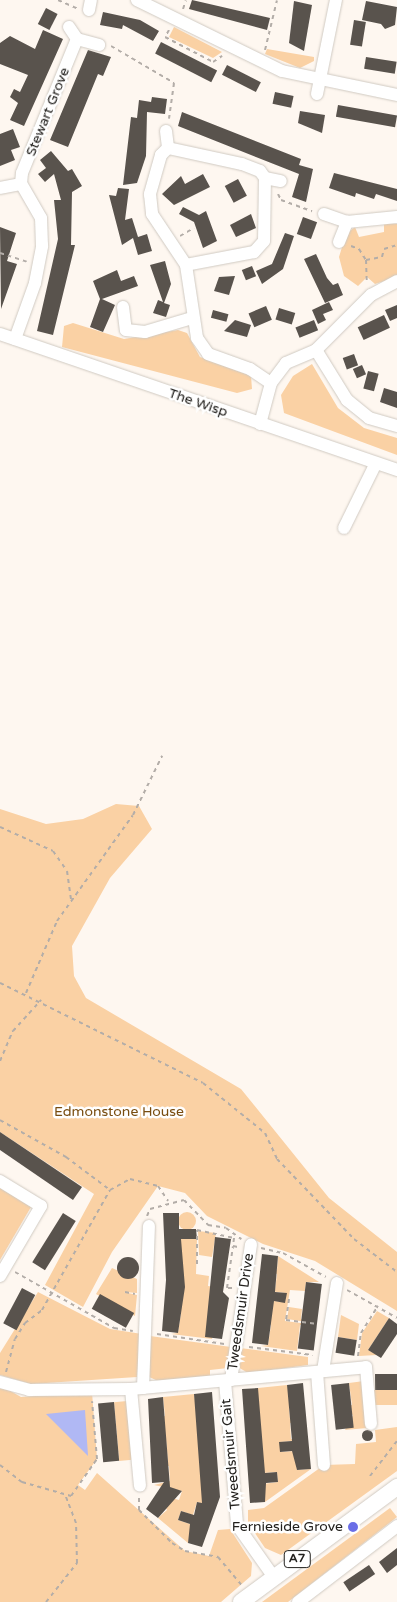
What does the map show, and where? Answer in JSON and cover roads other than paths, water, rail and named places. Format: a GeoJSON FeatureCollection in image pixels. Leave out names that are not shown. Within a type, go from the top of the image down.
{"type":"FeatureCollection","features":[{"type":"Feature","properties":{"kind":"main road","name":"A7"},"geometry":{"type":"LineString","coordinates":[[245,1599],[273,1576],[397,1487]]}},
{"type":"Feature","properties":{"kind":"street"},"geometry":{"type":"LineString","coordinates":[[137,0],[262,62],[319,80],[397,95]]}},
{"type":"Feature","properties":{"kind":"street"},"geometry":{"type":"LineString","coordinates":[[317,94],[336,0]]}},
{"type":"Feature","properties":{"kind":"street"},"geometry":{"type":"LineString","coordinates":[[69,27],[77,39],[102,44]]}},
{"type":"Feature","properties":{"kind":"street","name":"Stewart Grove"},"geometry":{"type":"LineString","coordinates":[[22,184],[77,39]]}},
{"type":"Feature","properties":{"kind":"street"},"geometry":{"type":"LineString","coordinates":[[166,131],[168,148]]}},
{"type":"Feature","properties":{"kind":"street"},"geometry":{"type":"LineString","coordinates":[[168,148],[242,164],[260,171],[265,178],[264,241],[254,252],[186,264]]}},
{"type":"Feature","properties":{"kind":"street"},"geometry":{"type":"LineString","coordinates":[[168,148],[161,155],[150,194],[152,214],[186,264],[192,318],[208,354],[250,369],[271,382]]}},
{"type":"Feature","properties":{"kind":"street"},"geometry":{"type":"LineString","coordinates":[[265,178],[281,182]]}},
{"type":"Feature","properties":{"kind":"street"},"geometry":{"type":"LineString","coordinates":[[0,188],[22,184],[41,218],[39,266],[15,339]]}},
{"type":"Feature","properties":{"kind":"street"},"geometry":{"type":"LineString","coordinates":[[324,214],[346,222],[397,217]]}},
{"type":"Feature","properties":{"kind":"street"},"geometry":{"type":"LineString","coordinates":[[339,242],[346,222]]}},
{"type":"Feature","properties":{"kind":"street"},"geometry":{"type":"LineString","coordinates":[[260,424],[271,382],[286,362],[316,350],[371,295],[397,281]]}},
{"type":"Feature","properties":{"kind":"street"},"geometry":{"type":"LineString","coordinates":[[123,307],[126,330],[145,332],[192,318]]}},
{"type":"Feature","properties":{"kind":"street","name":"The Wisp"},"geometry":{"type":"LineString","coordinates":[[0,334],[397,470]]}},
{"type":"Feature","properties":{"kind":"street"},"geometry":{"type":"LineString","coordinates":[[316,350],[347,400],[368,418],[397,426]]}},
{"type":"Feature","properties":{"kind":"street"},"geometry":{"type":"LineString","coordinates":[[344,528],[376,463]]}},
{"type":"Feature","properties":{"kind":"street"},"geometry":{"type":"LineString","coordinates":[[0,1180],[41,1206],[3,1271]]}},
{"type":"Feature","properties":{"kind":"street"},"geometry":{"type":"LineString","coordinates":[[140,1486],[137,1388],[145,1332],[149,1226]]}},
{"type":"Feature","properties":{"kind":"street","name":"Tweedsmuir Drive"},"geometry":{"type":"LineString","coordinates":[[228,1381],[236,1346],[251,1246]]}},
{"type":"Feature","properties":{"kind":"street"},"geometry":{"type":"LineString","coordinates":[[324,1465],[320,1371],[326,1357],[337,1283]]}},
{"type":"Feature","properties":{"kind":"street","name":"Tweedsmuir Drive"},"geometry":{"type":"LineString","coordinates":[[1,1383],[29,1390],[137,1388],[366,1367],[371,1424]]}},
{"type":"Feature","properties":{"kind":"street","name":"Tweedsmuir Gait"},"geometry":{"type":"LineString","coordinates":[[228,1381],[237,1525],[273,1576]]}},
{"type":"Feature","properties":{"kind":"street"},"geometry":{"type":"LineString","coordinates":[[298,1602],[397,1526]]}},
{"type":"Feature","properties":{"kind":"water"},"geometry":{"type":"Polygon","coordinates":[[[85,1410],[88,1456],[46,1414],[85,1410]]]}},
{"type":"Feature","properties":{"kind":"place","name":"Fernieside Grove"},"geometry":{"type":"Point","coordinates":[353,1527]}},
{"type":"Feature","properties":{"kind":"park label","name":"Edmonstone House"},"geometry":{"type":"Point","coordinates":[119,1112]}}]}
